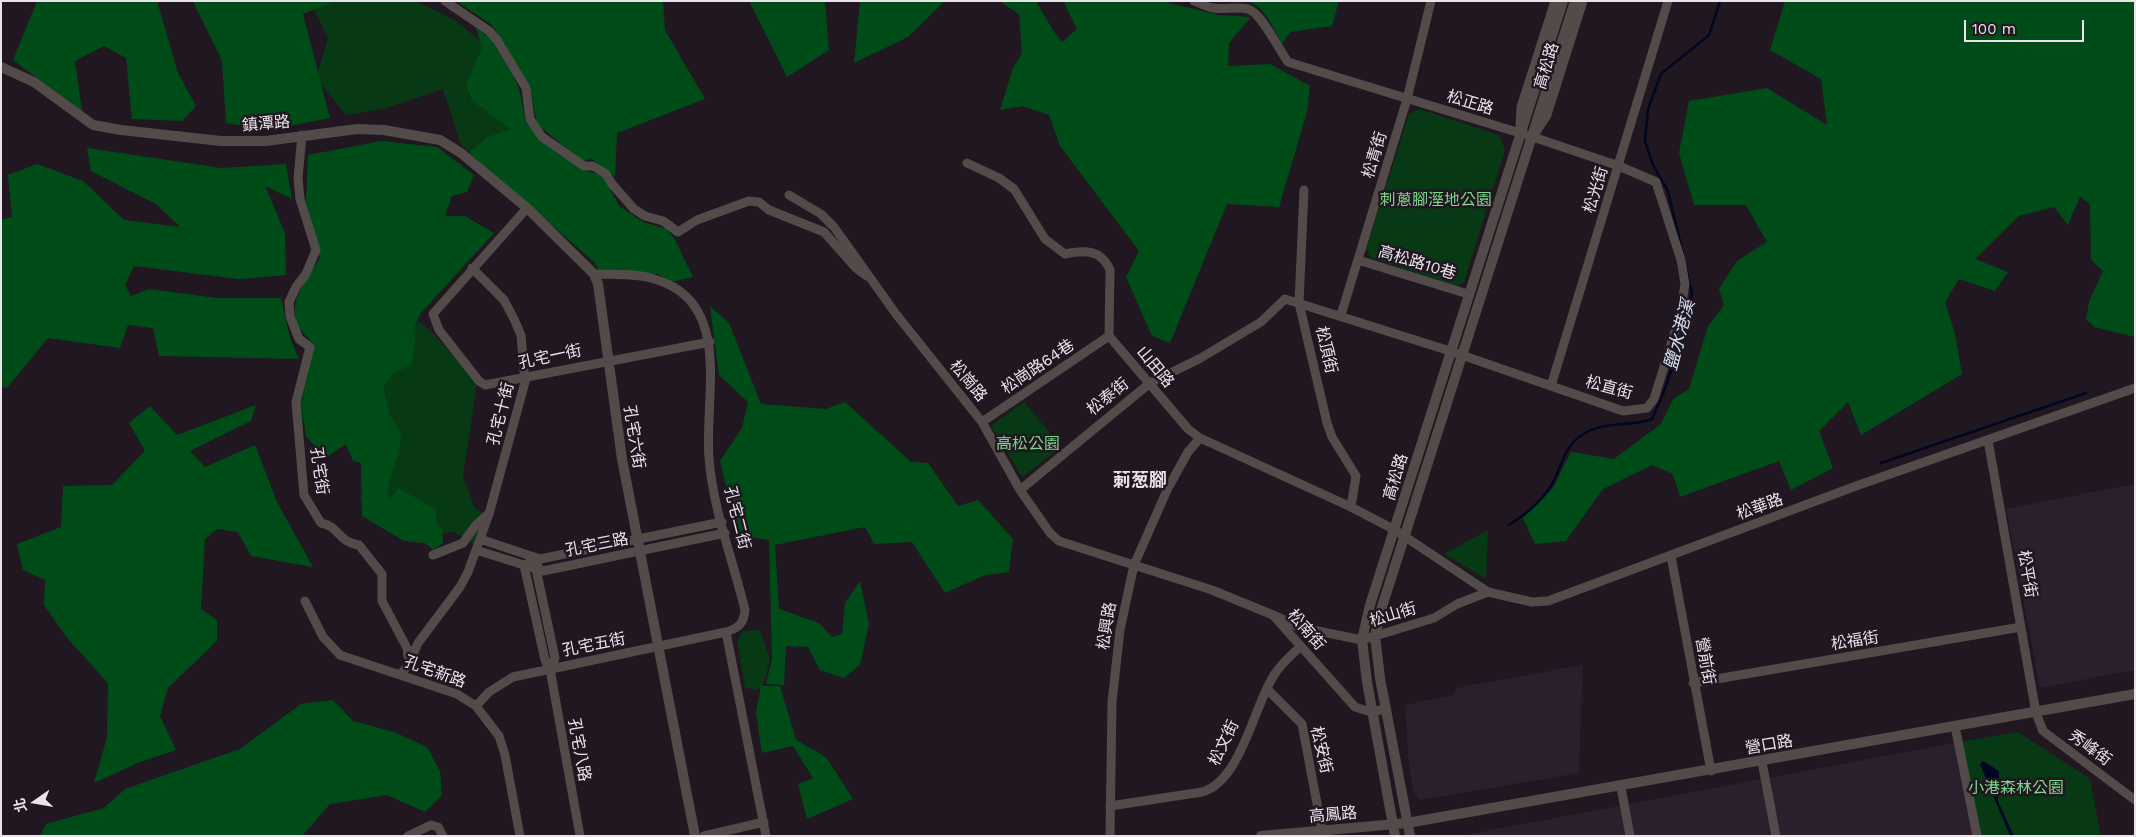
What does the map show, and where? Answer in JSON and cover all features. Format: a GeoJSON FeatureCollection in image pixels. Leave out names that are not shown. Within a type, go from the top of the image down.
{"type":"FeatureCollection","features":[{"type":"Feature","properties":{"kind":"street"},"geometry":{"type":"LineString","coordinates":[[445,1],[489,31],[498,40],[526,88],[530,118],[542,137],[584,166],[593,166],[606,174],[612,184],[634,209],[645,216],[663,221],[678,232],[697,220],[749,201],[759,202],[769,210],[824,232],[856,268],[871,278]]}},
{"type":"Feature","properties":{"kind":"street","name":"松正路"},"geometry":{"type":"LineString","coordinates":[[1194,1],[1214,8],[1251,9],[1266,25],[1273,41],[1288,62],[1619,166]]}},
{"type":"Feature","properties":{"kind":"street","name":"松青街"},"geometry":{"type":"LineString","coordinates":[[1341,315],[1407,99],[1430,1]]}},
{"type":"Feature","properties":{"kind":"street","name":"高松路"},"geometry":{"type":"LineString","coordinates":[[1520,134],[1521,106],[1555,1]]}},
{"type":"Feature","properties":{"kind":"street","name":"高松路"},"geometry":{"type":"LineString","coordinates":[[1395,836],[1371,712],[1362,640],[1370,605],[1563,1]]}},
{"type":"Feature","properties":{"kind":"street","name":"高松路"},"geometry":{"type":"LineString","coordinates":[[1410,836],[1385,709],[1375,636],[1381,610],[1542,110],[1575,1]]}},
{"type":"Feature","properties":{"kind":"street","name":"高松路"},"geometry":{"type":"LineString","coordinates":[[1533,138],[1547,115],[1583,1]]}},
{"type":"Feature","properties":{"kind":"street","name":"松光街"},"geometry":{"type":"LineString","coordinates":[[1551,386],[1668,1]]}},
{"type":"Feature","properties":{"kind":"street","name":"鎮潭路"},"geometry":{"type":"LineString","coordinates":[[1,67],[34,82],[93,125],[157,135],[221,141],[266,141],[302,135],[357,130],[384,130],[424,135],[440,140],[461,153],[527,208]]}},
{"type":"Feature","properties":{"kind":"street","name":"孔宅街"},"geometry":{"type":"LineString","coordinates":[[302,135],[298,178],[300,199],[316,250],[306,274],[296,287],[289,302],[290,316],[299,339],[310,347],[296,402],[304,495],[321,523],[330,524],[348,543],[359,545],[382,574],[382,601],[407,648],[409,664]]}},
{"type":"Feature","properties":{"kind":"street"},"geometry":{"type":"LineString","coordinates":[[967,163],[999,178],[1014,189],[1045,239],[1065,254],[1089,251],[1099,255],[1106,262],[1110,270],[1109,336]]}},
{"type":"Feature","properties":{"kind":"street","name":"松直街"},"geometry":{"type":"LineString","coordinates":[[1300,303],[1450,351],[1623,411],[1647,408],[1654,399],[1680,315],[1685,284],[1681,260],[1660,187],[1651,178],[1619,166]]}},
{"type":"Feature","properties":{"kind":"street","name":"松頂街"},"geometry":{"type":"LineString","coordinates":[[1304,190],[1300,303],[1326,423],[1356,476],[1351,507]]}},
{"type":"Feature","properties":{"kind":"street","name":"松崗路"},"geometry":{"type":"LineString","coordinates":[[789,196],[821,214],[834,227],[926,354],[982,422],[1020,490],[1050,532],[1059,541],[1134,565]]}},
{"type":"Feature","properties":{"kind":"street"},"geometry":{"type":"LineString","coordinates":[[472,268],[527,208],[594,274]]}},
{"type":"Feature","properties":{"kind":"street","name":"高松路10巷"},"geometry":{"type":"LineString","coordinates":[[1358,260],[1468,294]]}},
{"type":"Feature","properties":{"kind":"street","name":"孔宅一街"},"geometry":{"type":"LineString","coordinates":[[472,268],[433,314],[439,330],[485,385],[710,342]]}},
{"type":"Feature","properties":{"kind":"street","name":"孔宅十街"},"geometry":{"type":"LineString","coordinates":[[409,664],[418,643],[460,587],[476,550],[489,514],[515,423],[525,378],[521,335],[514,319],[504,300],[472,268]]}},
{"type":"Feature","properties":{"kind":"street","name":"孔宅二街"},"geometry":{"type":"LineString","coordinates":[[594,274],[654,278],[673,286],[687,295],[694,304],[710,342],[709,458],[713,488],[745,610],[745,619],[741,624],[726,632]]}},
{"type":"Feature","properties":{"kind":"street","name":"孔宅六街"},"geometry":{"type":"LineString","coordinates":[[594,274],[598,284],[622,459],[696,836]]}},
{"type":"Feature","properties":{"kind":"street","name":"松泰街"},"geometry":{"type":"LineString","coordinates":[[1020,490],[1150,383],[1200,359],[1261,322],[1285,298],[1300,303]]}},
{"type":"Feature","properties":{"kind":"street","name":"山田路"},"geometry":{"type":"LineString","coordinates":[[1109,336],[1178,418],[1200,438],[1351,507],[1405,536]]}},
{"type":"Feature","properties":{"kind":"street","name":"松崗路64巷"},"geometry":{"type":"LineString","coordinates":[[982,422],[1109,336]]}},
{"type":"Feature","properties":{"kind":"street","name":"松華路"},"geometry":{"type":"LineString","coordinates":[[1405,536],[1488,592],[1532,602],[1548,601],[1856,486],[2133,391]]}},
{"type":"Feature","properties":{"kind":"street","name":"松興路"},"geometry":{"type":"LineString","coordinates":[[1110,836],[1112,696],[1120,630],[1134,565],[1168,488],[1188,452],[1200,438]]}},
{"type":"Feature","properties":{"kind":"street","name":"松平街"},"geometry":{"type":"LineString","coordinates":[[1988,440],[2036,713]]}},
{"type":"Feature","properties":{"kind":"street"},"geometry":{"type":"LineString","coordinates":[[433,555],[463,542],[476,525],[489,514]]}},
{"type":"Feature","properties":{"kind":"street","name":"孔宅三路"},"geometry":{"type":"LineString","coordinates":[[480,539],[540,559],[722,522]]}},
{"type":"Feature","properties":{"kind":"street","name":"孔宅三路"},"geometry":{"type":"LineString","coordinates":[[476,550],[542,571],[725,533]]}},
{"type":"Feature","properties":{"kind":"street","name":"營前街"},"geometry":{"type":"LineString","coordinates":[[1671,556],[1693,683],[1711,771]]}},
{"type":"Feature","properties":{"kind":"street"},"geometry":{"type":"LineString","coordinates":[[524,565],[540,559]]}},
{"type":"Feature","properties":{"kind":"street"},"geometry":{"type":"LineString","coordinates":[[536,569],[540,559]]}},
{"type":"Feature","properties":{"kind":"street","name":"孔宅八路"},"geometry":{"type":"LineString","coordinates":[[524,565],[545,660],[550,668],[580,836]]}},
{"type":"Feature","properties":{"kind":"street","name":"松南街"},"geometry":{"type":"LineString","coordinates":[[1134,565],[1212,590],[1273,615],[1355,707],[1371,712]]}},
{"type":"Feature","properties":{"kind":"street","name":"孔宅八路"},"geometry":{"type":"LineString","coordinates":[[536,569],[555,658],[550,668]]}},
{"type":"Feature","properties":{"kind":"street","name":"松山街"},"geometry":{"type":"LineString","coordinates":[[1273,615],[1298,626],[1362,640],[1434,618],[1457,604],[1488,592]]}},
{"type":"Feature","properties":{"kind":"street","name":"孔宅新路"},"geometry":{"type":"LineString","coordinates":[[305,601],[323,637],[340,655],[457,694],[476,706],[500,736],[506,755],[520,836]]}},
{"type":"Feature","properties":{"kind":"street","name":"松福街"},"geometry":{"type":"LineString","coordinates":[[1693,683],[2022,627]]}},
{"type":"Feature","properties":{"kind":"street"},"geometry":{"type":"LineString","coordinates":[[726,632],[766,836]]}},
{"type":"Feature","properties":{"kind":"street","name":"孔宅五街"},"geometry":{"type":"LineString","coordinates":[[476,706],[489,692],[513,677],[726,632]]}},
{"type":"Feature","properties":{"kind":"street","name":"松文街"},"geometry":{"type":"LineString","coordinates":[[1110,806],[1213,789],[1228,774],[1236,762],[1274,674],[1300,646]]}},
{"type":"Feature","properties":{"kind":"street"},"geometry":{"type":"LineString","coordinates":[[400,676],[409,664]]}},
{"type":"Feature","properties":{"kind":"street","name":"松安街"},"geometry":{"type":"LineString","coordinates":[[1267,688],[1302,724],[1322,830]]}},
{"type":"Feature","properties":{"kind":"street","name":"營口路"},"geometry":{"type":"LineString","coordinates":[[1407,823],[1621,787],[2135,694]]}},
{"type":"Feature","properties":{"kind":"street"},"geometry":{"type":"LineString","coordinates":[[1371,712],[1385,709]]}},
{"type":"Feature","properties":{"kind":"street","name":"秀峰街"},"geometry":{"type":"LineString","coordinates":[[2036,713],[2043,731],[2135,800]]}},
{"type":"Feature","properties":{"kind":"street"},"geometry":{"type":"LineString","coordinates":[[1955,726],[1977,836]]}},
{"type":"Feature","properties":{"kind":"street"},"geometry":{"type":"LineString","coordinates":[[1762,762],[1776,836]]}},
{"type":"Feature","properties":{"kind":"street"},"geometry":{"type":"LineString","coordinates":[[1621,787],[1630,836]]}},
{"type":"Feature","properties":{"kind":"street"},"geometry":{"type":"LineString","coordinates":[[704,836],[764,822]]}},
{"type":"Feature","properties":{"kind":"street","name":"高鳳路"},"geometry":{"type":"LineString","coordinates":[[1261,836],[1407,823]]}},
{"type":"Feature","properties":{"kind":"street"},"geometry":{"type":"LineString","coordinates":[[408,836],[432,824],[438,827],[443,836]]}},
{"type":"Feature","properties":{"kind":"shaded area"},"geometry":{"type":"Polygon","coordinates":[[[2135,484],[2135,670],[2040,688],[2006,509],[2135,484]]]}},
{"type":"Feature","properties":{"kind":"shaded area"},"geometry":{"type":"Polygon","coordinates":[[[1583,665],[1579,773],[1419,800],[1413,791],[1408,757],[1405,705],[1454,695],[1456,688],[1583,665]]]}},
{"type":"Feature","properties":{"kind":"shaded area"},"geometry":{"type":"Polygon","coordinates":[[[1959,742],[1978,836],[1459,836],[1959,742]]]}},
{"type":"Feature","properties":{"kind":"green space"},"geometry":{"type":"Polygon","coordinates":[[[37,1],[157,1],[178,73],[196,106],[182,121],[132,119],[126,58],[104,46],[75,61],[82,111],[13,60],[37,1]]]}},
{"type":"Feature","properties":{"kind":"green space"},"geometry":{"type":"Polygon","coordinates":[[[193,1],[336,1],[303,14],[330,118],[269,130],[226,123],[222,61],[193,1]]]}},
{"type":"Feature","properties":{"kind":"green space"},"geometry":{"type":"Polygon","coordinates":[[[310,1],[416,1],[453,19],[487,46],[476,65],[469,96],[485,111],[523,128],[480,159],[461,145],[443,89],[383,109],[346,115],[316,78],[328,38],[310,1]]]}},
{"type":"Feature","properties":{"kind":"green space"},"geometry":{"type":"Polygon","coordinates":[[[456,1],[663,1],[665,30],[705,99],[617,133],[615,177],[592,159],[582,161],[537,124],[531,92],[492,25],[456,1]]]}},
{"type":"Feature","properties":{"kind":"green space"},"geometry":{"type":"Polygon","coordinates":[[[749,1],[825,1],[829,50],[787,77],[749,1]]]}},
{"type":"Feature","properties":{"kind":"green space"},"geometry":{"type":"Polygon","coordinates":[[[860,1],[945,1],[908,37],[854,63],[860,1]]]}},
{"type":"Feature","properties":{"kind":"green space"},"geometry":{"type":"Polygon","coordinates":[[[999,1],[1036,1],[1062,42],[1077,29],[1063,1],[1161,1],[1219,15],[1251,17],[1229,43],[1228,66],[1270,64],[1310,86],[1307,112],[1279,207],[1227,204],[1170,343],[1152,336],[1126,277],[1139,251],[1060,146],[1049,115],[1023,106],[1000,110],[1013,68],[1022,53],[1019,14],[999,1]]]}},
{"type":"Feature","properties":{"kind":"green space"},"geometry":{"type":"Polygon","coordinates":[[[1247,1],[1339,1],[1332,26],[1290,32],[1282,44],[1264,13],[1247,1]]]}},
{"type":"Feature","properties":{"kind":"green space"},"geometry":{"type":"Polygon","coordinates":[[[1785,1],[2135,1],[2135,337],[2094,327],[2086,319],[2089,302],[2103,271],[2091,260],[2090,204],[2080,197],[2068,225],[2054,207],[2019,216],[1975,259],[2008,272],[1995,291],[1959,279],[1945,302],[1955,334],[1962,374],[1861,435],[1848,402],[1819,431],[1833,468],[1791,490],[1779,461],[1680,497],[1673,474],[1652,465],[1603,489],[1566,541],[1535,544],[1523,518],[1553,488],[1571,452],[1614,459],[1661,424],[1673,399],[1689,389],[1708,326],[1724,305],[1719,289],[1737,261],[1767,242],[1746,205],[1694,205],[1679,153],[1689,101],[1767,88],[1827,125],[1821,79],[1770,50],[1785,1]]]}},
{"type":"Feature","properties":{"kind":"green space"},"geometry":{"type":"Polygon","coordinates":[[[476,28],[490,38],[512,73],[519,89],[526,122],[555,152],[588,172],[603,175],[619,206],[643,222],[667,229],[675,240],[693,277],[671,282],[658,274],[599,270],[593,261],[469,153],[488,137],[511,129],[472,101],[466,84],[482,48],[476,28]]]}},
{"type":"Feature","properties":{"kind":"green space","name":"刺蔥腳溼地公園"},"geometry":{"type":"Polygon","coordinates":[[[1419,109],[1499,135],[1505,150],[1464,282],[1457,286],[1371,258],[1366,249],[1409,114],[1419,109]]]}},
{"type":"Feature","properties":{"kind":"green space"},"geometry":{"type":"Polygon","coordinates":[[[381,141],[437,147],[474,175],[467,192],[452,196],[445,216],[465,216],[494,233],[420,314],[413,331],[415,339],[412,364],[394,373],[383,387],[390,416],[401,432],[399,450],[387,490],[390,499],[398,488],[436,509],[436,522],[442,529],[443,543],[433,550],[425,543],[404,541],[362,516],[361,463],[353,461],[346,444],[327,457],[306,437],[302,405],[313,343],[302,331],[297,321],[295,310],[300,291],[320,258],[306,201],[308,155],[381,141]]]}},
{"type":"Feature","properties":{"kind":"green space"},"geometry":{"type":"Polygon","coordinates":[[[87,148],[221,168],[286,164],[292,199],[265,186],[285,233],[286,275],[239,279],[134,266],[125,285],[131,296],[149,289],[216,298],[281,298],[290,338],[299,359],[159,356],[153,328],[128,325],[120,348],[48,338],[7,388],[1,387],[1,220],[12,217],[8,175],[37,164],[83,181],[124,220],[180,227],[156,204],[91,171],[87,148]]]}},
{"type":"Feature","properties":{"kind":"green space"},"geometry":{"type":"Polygon","coordinates":[[[710,306],[729,323],[761,404],[826,409],[845,402],[911,462],[928,463],[958,506],[978,500],[1013,539],[1009,572],[985,575],[945,593],[912,542],[874,544],[865,527],[775,545],[779,609],[819,623],[832,637],[842,634],[845,603],[860,581],[869,624],[860,665],[844,678],[820,670],[808,647],[786,646],[784,685],[766,684],[772,659],[769,540],[738,535],[720,461],[742,428],[748,402],[719,375],[710,306]]]}},
{"type":"Feature","properties":{"kind":"green space"},"geometry":{"type":"Polygon","coordinates":[[[420,322],[434,334],[477,383],[463,477],[475,508],[484,514],[473,544],[453,531],[424,540],[366,511],[360,498],[373,481],[365,453],[331,434],[315,432],[300,419],[297,396],[308,354],[420,322]]]}},
{"type":"Feature","properties":{"kind":"green space","name":"高松公園"},"geometry":{"type":"Polygon","coordinates":[[[1024,402],[1062,447],[1022,477],[991,426],[1024,402]]]}},
{"type":"Feature","properties":{"kind":"green space"},"geometry":{"type":"Polygon","coordinates":[[[256,405],[251,421],[190,451],[205,467],[255,445],[277,502],[313,567],[251,556],[238,532],[217,529],[205,539],[201,609],[217,620],[217,641],[168,688],[160,716],[176,750],[140,762],[94,783],[107,737],[108,683],[68,639],[44,605],[45,580],[23,570],[17,544],[61,527],[63,486],[112,485],[145,451],[129,423],[150,406],[177,435],[256,405]]]}},
{"type":"Feature","properties":{"kind":"green space"},"geometry":{"type":"Polygon","coordinates":[[[1488,530],[1486,579],[1444,554],[1488,530]]]}},
{"type":"Feature","properties":{"kind":"green space"},"geometry":{"type":"Polygon","coordinates":[[[760,630],[770,660],[763,686],[756,690],[745,688],[737,641],[743,631],[760,630]]]}},
{"type":"Feature","properties":{"kind":"green space"},"geometry":{"type":"Polygon","coordinates":[[[761,686],[780,686],[796,740],[826,757],[853,799],[807,819],[798,784],[813,778],[793,746],[762,753],[756,713],[761,686]]]}},
{"type":"Feature","properties":{"kind":"green space"},"geometry":{"type":"Polygon","coordinates":[[[333,700],[353,721],[394,732],[427,747],[440,771],[442,795],[425,812],[387,795],[330,804],[303,835],[40,836],[46,824],[104,808],[125,789],[240,749],[301,704],[333,700]]]}},
{"type":"Feature","properties":{"kind":"green space","name":"小港森林公園"},"geometry":{"type":"Polygon","coordinates":[[[2018,732],[2090,779],[2101,836],[1978,836],[1959,742],[2018,732]]]}},
{"type":"Feature","properties":{"kind":"water"},"geometry":{"type":"Polygon","coordinates":[[[1983,761],[1999,771],[1998,801],[2014,836],[2010,836],[1980,764],[1983,761]]]}},
{"type":"Feature","properties":{"kind":"waterway","name":"鹽水港溪"},"geometry":{"type":"LineString","coordinates":[[1509,525],[1531,509],[1545,495],[1566,453],[1582,435],[1599,427],[1643,422],[1652,419],[1663,394],[1686,329],[1692,293],[1668,191],[1653,165],[1645,141],[1648,109],[1661,74],[1709,35],[1720,1]]}},
{"type":"Feature","properties":{"kind":"waterway","name":"鹽水港溪"},"geometry":{"type":"LineString","coordinates":[[1881,463],[2086,393]]}},
{"type":"Feature","properties":{"kind":"district","name":"莿葱腳"},"geometry":{"type":"Point","coordinates":[1140,481]}}]}
